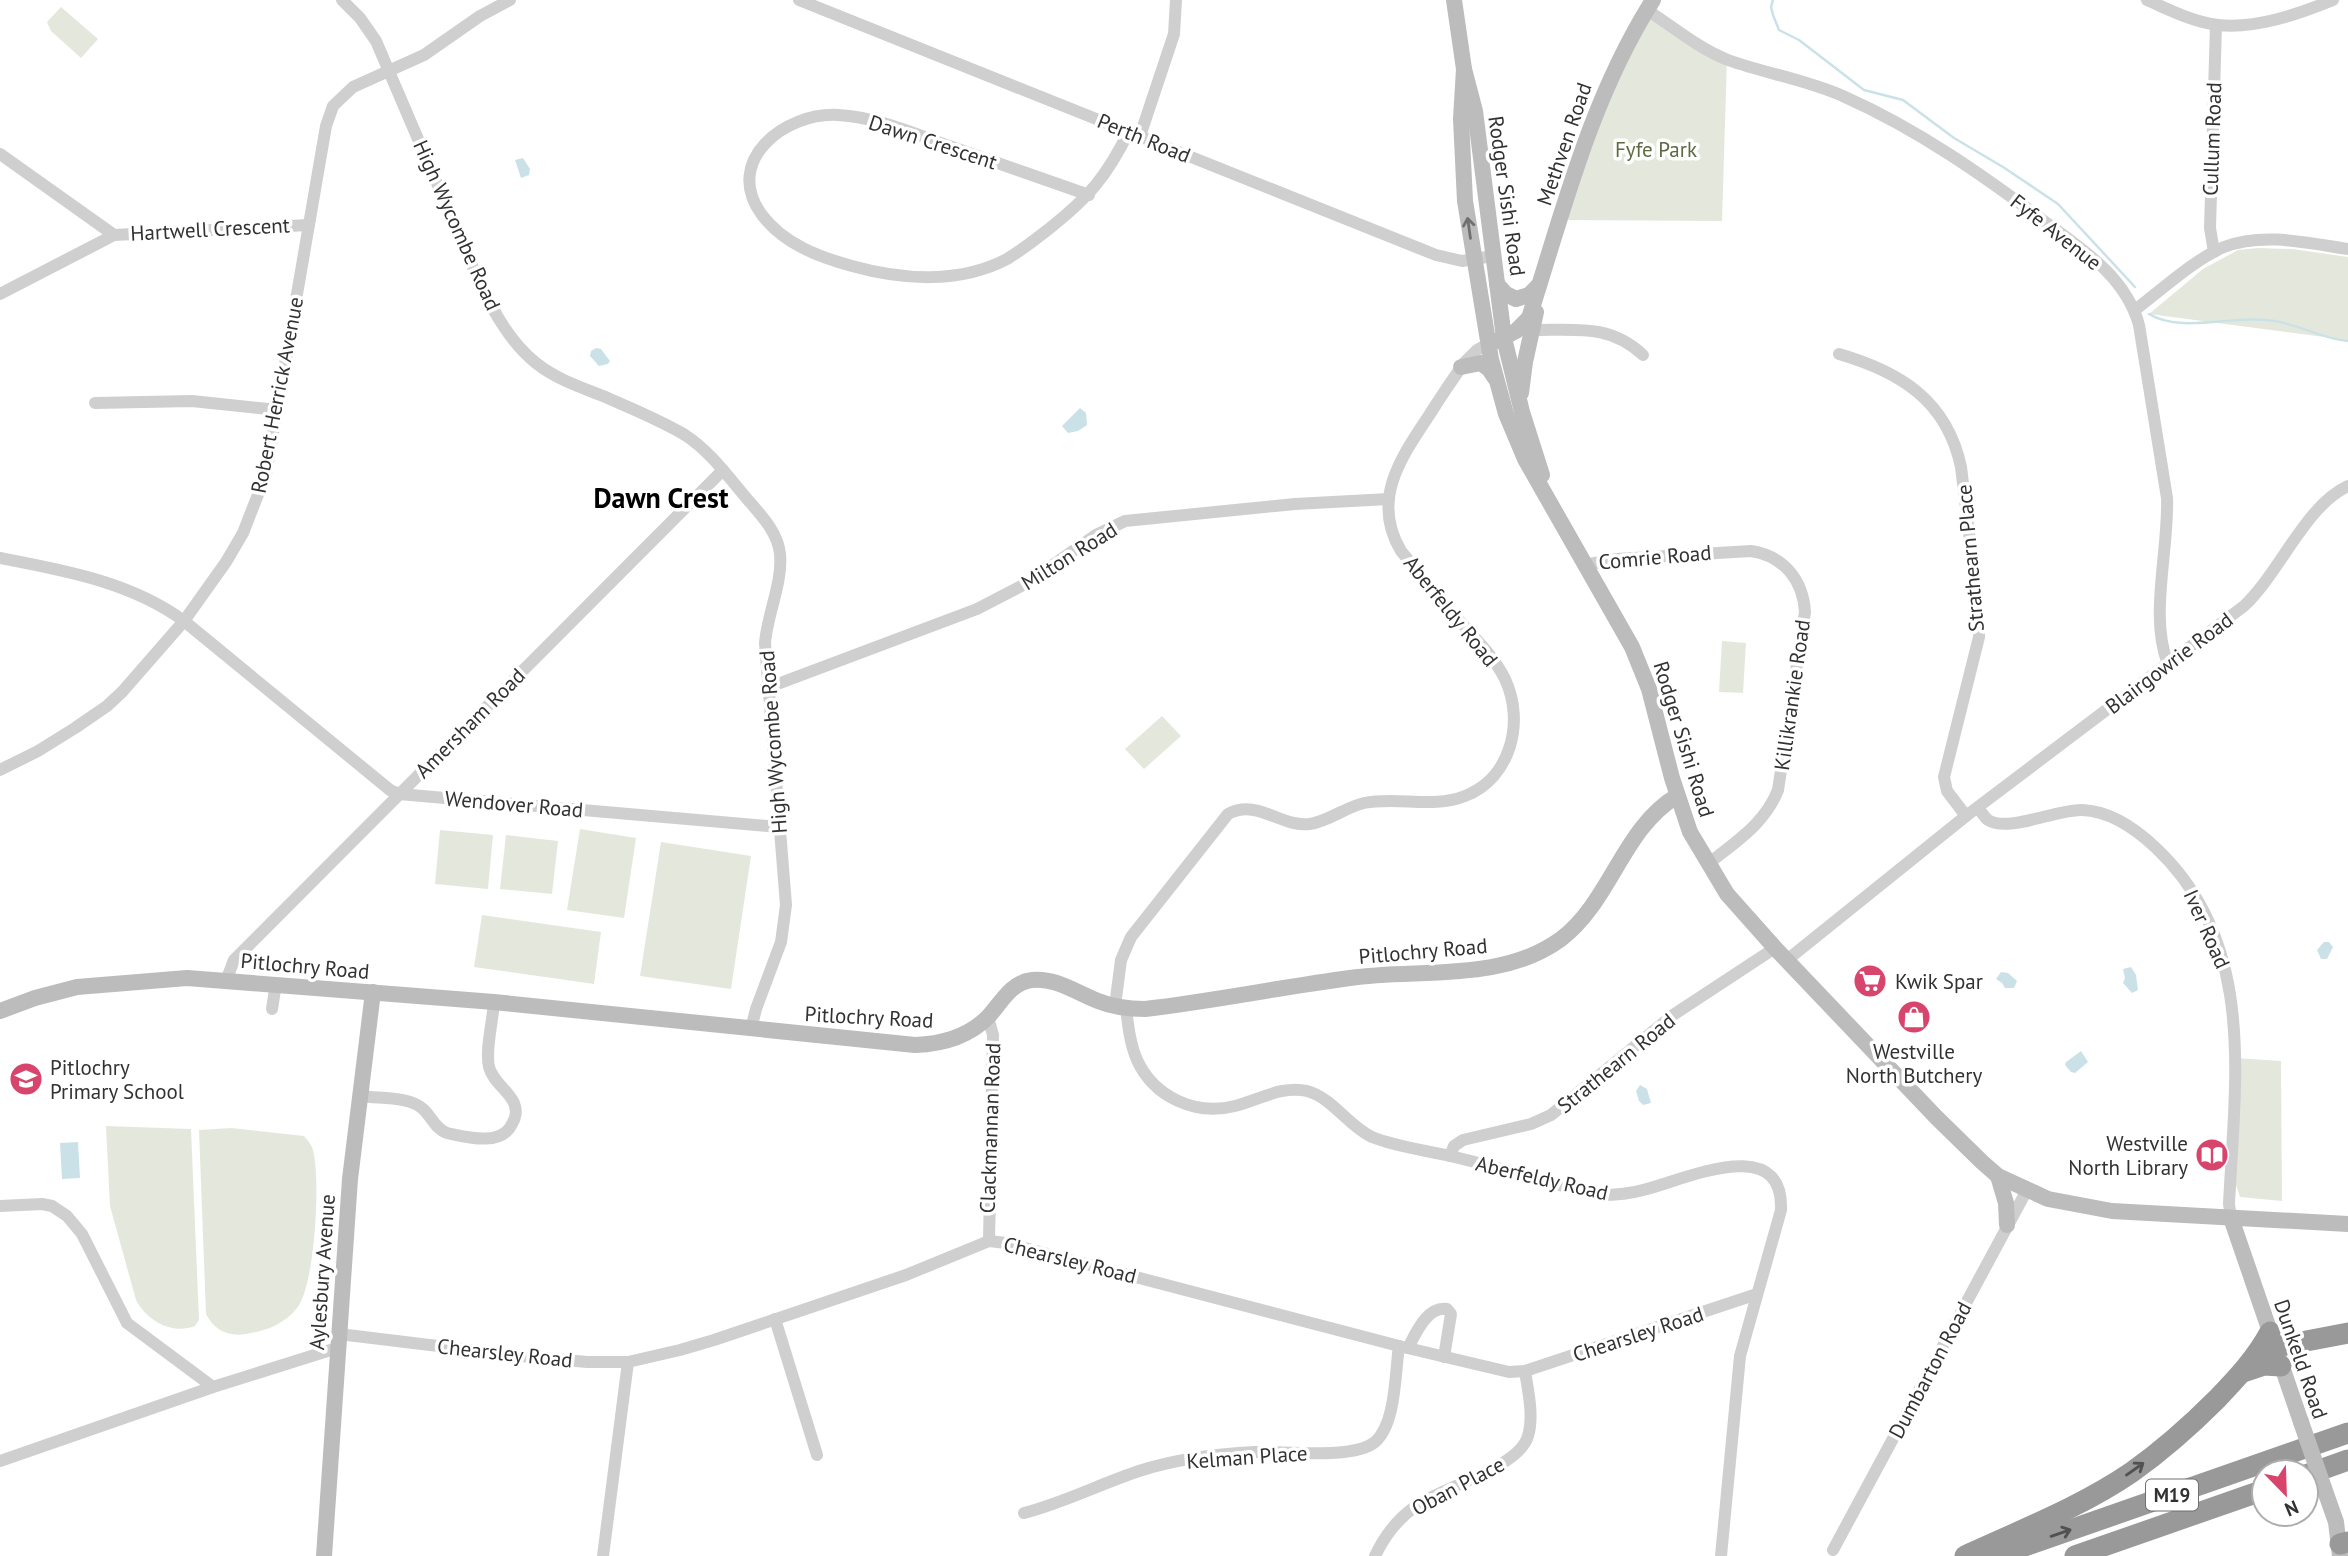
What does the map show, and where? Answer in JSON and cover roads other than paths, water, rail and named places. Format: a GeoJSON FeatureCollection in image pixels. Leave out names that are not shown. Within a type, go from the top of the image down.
{"type":"FeatureCollection","features":[{"type":"Feature","properties":{"kind":"highway"},"geometry":{"type":"LineString","coordinates":[[1965,1556],[2083,1500],[2130,1473],[2184,1431],[2256,1356],[2321,1336],[2348,1333]]}},
{"type":"Feature","properties":{"kind":"highway"},"geometry":{"type":"LineString","coordinates":[[2243,1372],[2264,1365],[2275,1349]]}},
{"type":"Feature","properties":{"kind":"highway","name":"M19"},"geometry":{"type":"LineString","coordinates":[[1996,1556],[2348,1433]]}},
{"type":"Feature","properties":{"kind":"highway"},"geometry":{"type":"LineString","coordinates":[[2320,1470],[2348,1460]]}},
{"type":"Feature","properties":{"kind":"highway","name":"M19"},"geometry":{"type":"LineString","coordinates":[[2075,1556],[2250,1495]]}},
{"type":"Feature","properties":{"kind":"street"},"geometry":{"type":"LineString","coordinates":[[342,0],[367,26],[390,71],[424,55],[480,16],[510,0]]}},
{"type":"Feature","properties":{"kind":"street","name":"Perth Road"},"geometry":{"type":"LineString","coordinates":[[799,0],[1436,255],[1453,260],[1493,256]]}},
{"type":"Feature","properties":{"kind":"street","name":"Dawn Crescent"},"geometry":{"type":"LineString","coordinates":[[1088,195],[869,119],[835,115],[822,115],[790,124],[767,141],[754,160],[750,181],[755,201],[763,216],[799,246],[822,258],[868,270],[925,277],[971,272],[1008,258],[1027,246],[1088,195],[1135,134],[1174,34],[1176,0]]}},
{"type":"Feature","properties":{"kind":"street","name":"Rodger Sishi Road"},"geometry":{"type":"LineString","coordinates":[[1454,0],[1464,69],[1475,111],[1504,338],[1520,408],[1546,492]]}},
{"type":"Feature","properties":{"kind":"street"},"geometry":{"type":"LineString","coordinates":[[2147,0],[2185,17],[2216,25],[2237,25],[2279,18],[2333,0]]}},
{"type":"Feature","properties":{"kind":"street","name":"Methven Road"},"geometry":{"type":"LineString","coordinates":[[1504,338],[1526,322],[1595,112],[1617,61],[1650,5]]}},
{"type":"Feature","properties":{"kind":"street","name":"Fyfe Avenue"},"geometry":{"type":"LineString","coordinates":[[1650,5],[1725,59],[1821,87],[1919,134],[1972,167],[2081,248],[2120,286],[2135,310],[2167,498],[2168,518],[2160,618],[2162,645],[2168,664]]}},
{"type":"Feature","properties":{"kind":"street","name":"Cullum Road"},"geometry":{"type":"LineString","coordinates":[[2214,252],[2210,228],[2216,25]]}},
{"type":"Feature","properties":{"kind":"street","name":"Rodger Sishi Road"},"geometry":{"type":"LineString","coordinates":[[1464,69],[1461,119],[1465,201],[1488,344],[1517,444],[1632,647],[1649,689],[1677,796],[1690,832],[1727,894],[1936,1117],[1982,1163],[1998,1175],[2059,1202],[2112,1211],[2348,1224]]}},
{"type":"Feature","properties":{"kind":"street","name":"Robert Herrick Avenue"},"geometry":{"type":"LineString","coordinates":[[0,770],[38,751],[107,706],[139,674],[184,621],[226,562],[254,510],[266,474],[326,127],[333,106],[353,87],[390,71]]}},
{"type":"Feature","properties":{"kind":"street","name":"High Wycombe Road"},"geometry":{"type":"LineString","coordinates":[[390,71],[481,286],[498,318],[521,349],[537,364],[559,378],[685,435],[723,470],[768,524],[776,538],[780,552],[779,571],[766,630],[766,688],[786,892],[783,930],[751,1029]]}},
{"type":"Feature","properties":{"kind":"street"},"geometry":{"type":"LineString","coordinates":[[0,154],[114,235]]}},
{"type":"Feature","properties":{"kind":"street","name":"Hartwell Crescent"},"geometry":{"type":"LineString","coordinates":[[0,294],[114,235],[309,225]]}},
{"type":"Feature","properties":{"kind":"street"},"geometry":{"type":"LineString","coordinates":[[2135,310],[2214,252],[2232,245],[2268,240],[2348,249]]}},
{"type":"Feature","properties":{"kind":"street"},"geometry":{"type":"LineString","coordinates":[[1497,284],[1516,299],[1538,290]]}},
{"type":"Feature","properties":{"kind":"street"},"geometry":{"type":"LineString","coordinates":[[1520,408],[1538,290]]}},
{"type":"Feature","properties":{"kind":"street"},"geometry":{"type":"LineString","coordinates":[[1533,330],[1598,332],[1623,339],[1643,355]]}},
{"type":"Feature","properties":{"kind":"street"},"geometry":{"type":"LineString","coordinates":[[1488,344],[1504,338]]}},
{"type":"Feature","properties":{"kind":"street","name":"Aberfeldy Road"},"geometry":{"type":"LineString","coordinates":[[1488,344],[1477,350],[1461,368],[1401,457],[1396,467],[1388,514],[1391,532],[1401,551],[1486,651],[1505,679],[1513,720],[1512,742],[1506,760],[1479,790],[1449,801],[1364,803],[1311,824],[1250,809],[1228,814],[1131,937],[1121,960],[1120,1007],[1138,1062],[1152,1082],[1176,1101],[1197,1108],[1221,1109],[1283,1091],[1306,1091],[1319,1096],[1364,1133],[1389,1143],[1600,1195],[1641,1191],[1731,1166],[1744,1165],[1763,1170],[1778,1185],[1781,1210],[1740,1356],[1721,1556]]}},
{"type":"Feature","properties":{"kind":"street","name":"Strathearn Place"},"geometry":{"type":"LineString","coordinates":[[1839,354],[1860,360],[1921,394],[1949,427],[1956,443],[1976,589],[1979,636],[1944,777],[1947,791],[1966,816]]}},
{"type":"Feature","properties":{"kind":"street"},"geometry":{"type":"LineString","coordinates":[[1461,368],[1481,363],[1497,380]]}},
{"type":"Feature","properties":{"kind":"street"},"geometry":{"type":"LineString","coordinates":[[95,403],[192,401],[278,410]]}},
{"type":"Feature","properties":{"kind":"street","name":"Amersham Road"},"geometry":{"type":"LineString","coordinates":[[226,981],[234,960],[723,470]]}},
{"type":"Feature","properties":{"kind":"street","name":"Blairgowrie Road"},"geometry":{"type":"LineString","coordinates":[[1966,816],[2254,596],[2270,578],[2317,509],[2331,495],[2348,486]]}},
{"type":"Feature","properties":{"kind":"street","name":"Milton Road"},"geometry":{"type":"LineString","coordinates":[[766,688],[977,609],[1027,583],[1096,535],[1125,521],[1295,504],[1389,499]]}},
{"type":"Feature","properties":{"kind":"street","name":"Comrie Road"},"geometry":{"type":"LineString","coordinates":[[1584,565],[1617,559],[1725,551]]}},
{"type":"Feature","properties":{"kind":"street","name":"Killikrankie Road"},"geometry":{"type":"LineString","coordinates":[[1708,864],[1762,819],[1773,804],[1778,790],[1805,612],[1800,585],[1780,561],[1762,552],[1725,551]]}},
{"type":"Feature","properties":{"kind":"street"},"geometry":{"type":"LineString","coordinates":[[0,558],[62,570],[103,582],[145,598],[184,621],[398,794]]}},
{"type":"Feature","properties":{"kind":"street","name":"Wendover Road"},"geometry":{"type":"LineString","coordinates":[[398,794],[779,827]]}},
{"type":"Feature","properties":{"kind":"street","name":"Pitlochry Road"},"geometry":{"type":"LineString","coordinates":[[0,1011],[76,987],[187,978],[494,1002],[925,1045],[959,1037],[988,1017],[1014,987],[1031,980],[1055,982],[1120,1007],[1145,1009],[1354,977],[1484,968],[1519,961],[1550,945],[1571,930],[1595,902],[1649,819],[1665,803],[1677,796]]}},
{"type":"Feature","properties":{"kind":"street","name":"Iver Road"},"geometry":{"type":"LineString","coordinates":[[1978,808],[1989,820],[2002,824],[2075,810],[2104,814],[2128,826],[2149,842],[2184,877],[2194,893],[2224,961],[2233,1006],[2235,1070],[2228,1203],[2231,1217]]}},
{"type":"Feature","properties":{"kind":"street"},"geometry":{"type":"LineString","coordinates":[[1787,960],[1966,816]]}},
{"type":"Feature","properties":{"kind":"street","name":"Strathearn Road"},"geometry":{"type":"LineString","coordinates":[[1450,1156],[1454,1146],[1463,1140],[1531,1124],[1551,1115],[1673,1015],[1775,948]]}},
{"type":"Feature","properties":{"kind":"street"},"geometry":{"type":"LineString","coordinates":[[272,1009],[276,984]]}},
{"type":"Feature","properties":{"kind":"street","name":"Aylesbury Avenue"},"geometry":{"type":"LineString","coordinates":[[324,1556],[350,1178],[373,992]]}},
{"type":"Feature","properties":{"kind":"street"},"geometry":{"type":"LineString","coordinates":[[361,1097],[411,1102],[421,1107],[441,1131],[447,1133],[489,1139],[508,1131],[514,1120],[515,1108],[494,1077],[489,1064],[494,1002]]}},
{"type":"Feature","properties":{"kind":"street","name":"Clackmannan Road"},"geometry":{"type":"LineString","coordinates":[[988,1017],[993,1035],[989,1241]]}},
{"type":"Feature","properties":{"kind":"street"},"geometry":{"type":"LineString","coordinates":[[1998,1175],[2006,1203],[2007,1225]]}},
{"type":"Feature","properties":{"kind":"street","name":"Dumbarton Road"},"geometry":{"type":"LineString","coordinates":[[1833,1550],[2027,1190]]}},
{"type":"Feature","properties":{"kind":"street"},"geometry":{"type":"LineString","coordinates":[[0,1206],[42,1204],[67,1216],[82,1234],[127,1323],[213,1387]]}},
{"type":"Feature","properties":{"kind":"street","name":"Dunkeld Road"},"geometry":{"type":"LineString","coordinates":[[2231,1217],[2343,1547]]}},
{"type":"Feature","properties":{"kind":"street","name":"Chearsley Road"},"geometry":{"type":"LineString","coordinates":[[0,1461],[338,1341],[587,1362],[628,1362],[680,1350],[775,1319],[906,1275],[989,1241],[1020,1246],[1497,1371],[1525,1371],[1758,1294]]}},
{"type":"Feature","properties":{"kind":"street"},"geometry":{"type":"LineString","coordinates":[[1403,1347],[1436,1309],[1447,1309],[1451,1314],[1444,1357]]}},
{"type":"Feature","properties":{"kind":"street"},"geometry":{"type":"LineString","coordinates":[[775,1319],[817,1455]]}},
{"type":"Feature","properties":{"kind":"street","name":"Kelman Place"},"geometry":{"type":"LineString","coordinates":[[1024,1513],[1142,1470],[1184,1460],[1255,1452],[1354,1451],[1369,1447],[1382,1435],[1389,1422],[1403,1347]]}},
{"type":"Feature","properties":{"kind":"street"},"geometry":{"type":"LineString","coordinates":[[603,1556],[628,1362]]}},
{"type":"Feature","properties":{"kind":"street","name":"Oban Place"},"geometry":{"type":"LineString","coordinates":[[1376,1556],[1391,1528],[1416,1506],[1449,1487],[1503,1463],[1520,1451],[1529,1435],[1530,1424],[1525,1371]]}},
{"type":"Feature","properties":{"kind":"water"},"geometry":{"type":"Polygon","coordinates":[[[523,158],[530,169],[529,175],[521,178],[515,160],[523,158]]]}},
{"type":"Feature","properties":{"kind":"water"},"geometry":{"type":"Polygon","coordinates":[[[601,349],[610,361],[608,364],[599,366],[590,356],[591,351],[601,349]]]}},
{"type":"Feature","properties":{"kind":"water"},"geometry":{"type":"Polygon","coordinates":[[[1080,408],[1086,413],[1087,425],[1068,433],[1062,426],[1080,408]]]}},
{"type":"Feature","properties":{"kind":"water"},"geometry":{"type":"Polygon","coordinates":[[[2324,942],[2329,942],[2333,947],[2327,959],[2321,959],[2317,950],[2324,942]]]}},
{"type":"Feature","properties":{"kind":"water"},"geometry":{"type":"Polygon","coordinates":[[[2131,967],[2136,975],[2138,990],[2132,993],[2123,983],[2123,969],[2131,967]]]}},
{"type":"Feature","properties":{"kind":"water"},"geometry":{"type":"Polygon","coordinates":[[[2001,972],[2008,973],[2017,981],[2014,988],[2005,988],[1996,979],[2001,972]]]}},
{"type":"Feature","properties":{"kind":"water"},"geometry":{"type":"Polygon","coordinates":[[[2081,1051],[2088,1062],[2075,1073],[2071,1072],[2065,1065],[2066,1062],[2081,1051]]]}},
{"type":"Feature","properties":{"kind":"water"},"geometry":{"type":"Polygon","coordinates":[[[1640,1085],[1647,1089],[1651,1103],[1643,1105],[1639,1101],[1636,1091],[1640,1085]]]}},
{"type":"Feature","properties":{"kind":"water"},"geometry":{"type":"Polygon","coordinates":[[[78,1142],[80,1178],[62,1179],[60,1143],[78,1142]]]}},
{"type":"Feature","properties":{"kind":"waterway"},"geometry":{"type":"LineString","coordinates":[[1773,0],[1771,7],[1779,30],[1799,40],[1864,90],[1903,100],[1954,138],[2058,204],[2135,287]]}},
{"type":"Feature","properties":{"kind":"waterway"},"geometry":{"type":"LineString","coordinates":[[2149,314],[2177,323],[2275,321],[2348,341]]}},
{"type":"Feature","properties":{"kind":"place","name":"Kwik Spar"},"geometry":{"type":"Point","coordinates":[1870,981]}},
{"type":"Feature","properties":{"kind":"place","name":"Westville North Butchery"},"geometry":{"type":"Point","coordinates":[1914,1017]}},
{"type":"Feature","properties":{"kind":"place","name":"Pitlochry Primary School"},"geometry":{"type":"Point","coordinates":[26,1079]}},
{"type":"Feature","properties":{"kind":"place","name":"Westville North Library"},"geometry":{"type":"Point","coordinates":[2212,1155]}},
{"type":"Feature","properties":{"kind":"district","name":"Dawn Crest"},"geometry":{"type":"Point","coordinates":[661,497]}},
{"type":"Feature","properties":{"kind":"park label","name":"Fyfe Park"},"geometry":{"type":"Point","coordinates":[1656,149]}}]}
